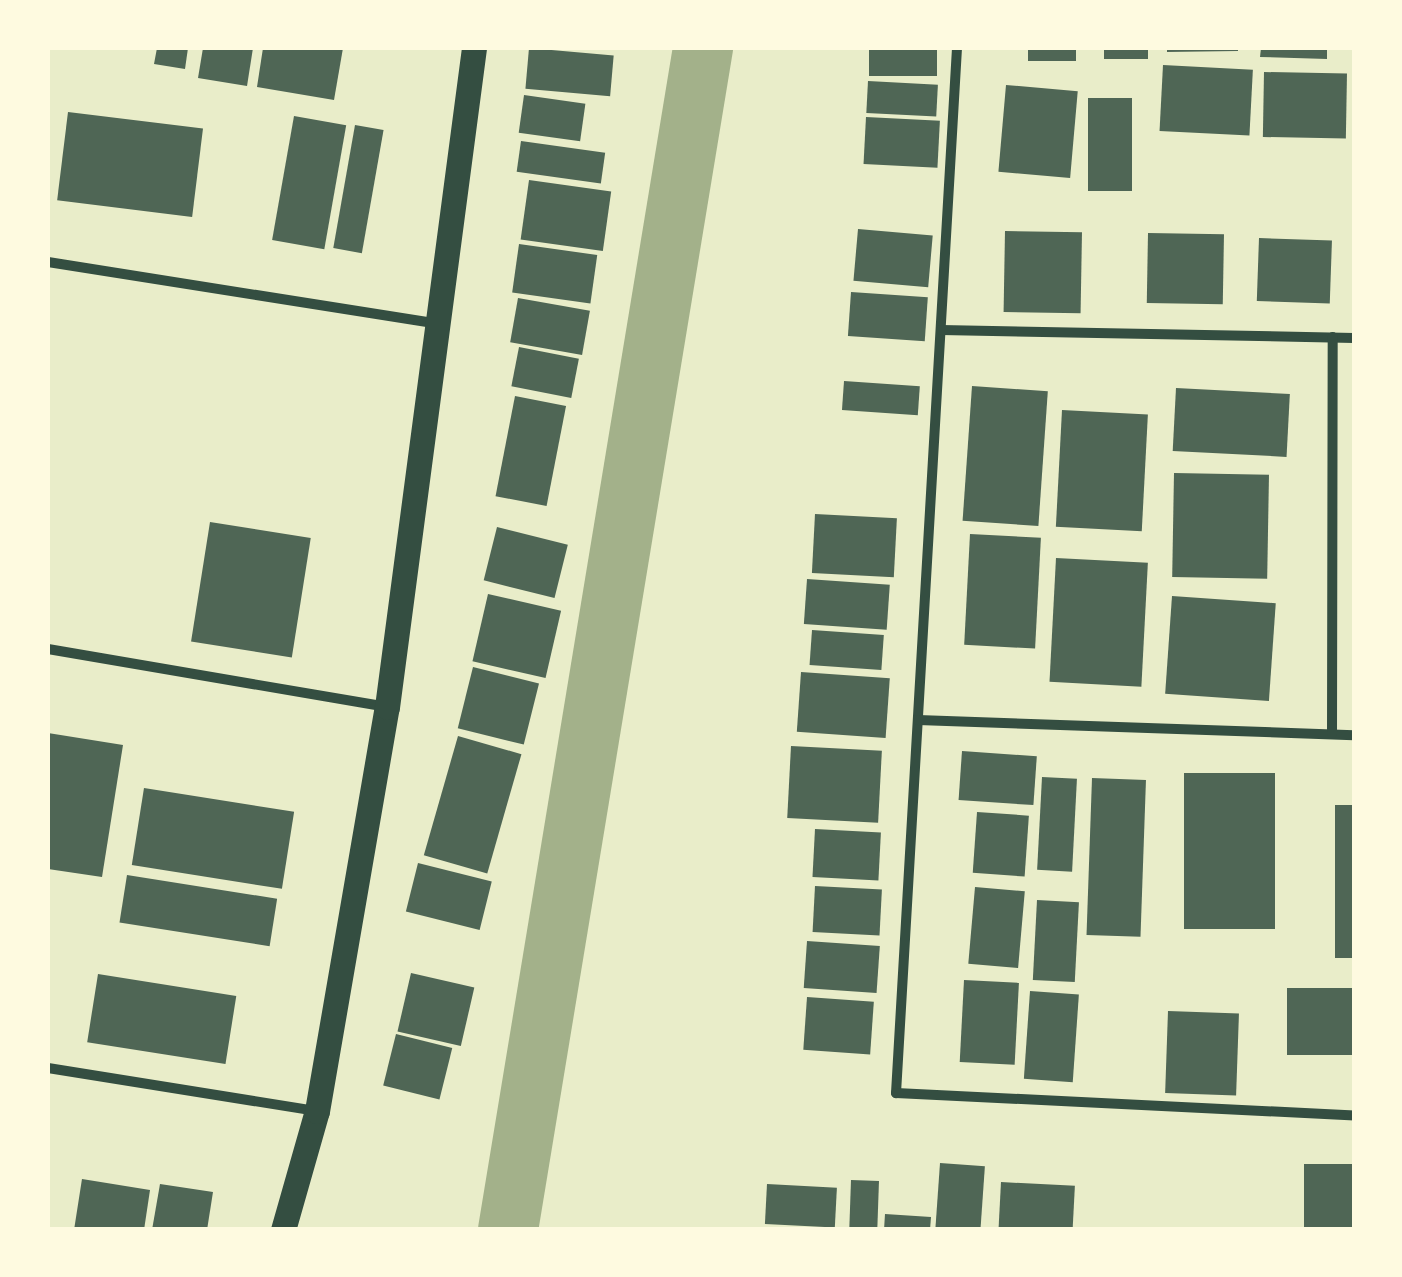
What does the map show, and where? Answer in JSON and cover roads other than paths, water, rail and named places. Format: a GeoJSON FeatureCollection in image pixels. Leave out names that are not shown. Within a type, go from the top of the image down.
{"type":"FeatureCollection","features":[{"type":"Feature","properties":{"kind":"main road"},"geometry":{"type":"LineString","coordinates":[[282,1230],[316,1112],[386,707],[474,48]]}},
{"type":"Feature","properties":{"kind":"street"},"geometry":{"type":"LineString","coordinates":[[957,48],[896,1093],[1354,1116]]}},
{"type":"Feature","properties":{"kind":"street"},"geometry":{"type":"LineString","coordinates":[[48,262],[439,324]]}},
{"type":"Feature","properties":{"kind":"street"},"geometry":{"type":"LineString","coordinates":[[940,330],[1354,338]]}},
{"type":"Feature","properties":{"kind":"street"},"geometry":{"type":"LineString","coordinates":[[1332,734],[1333,337]]}},
{"type":"Feature","properties":{"kind":"street"},"geometry":{"type":"LineString","coordinates":[[48,649],[386,707]]}},
{"type":"Feature","properties":{"kind":"street"},"geometry":{"type":"LineString","coordinates":[[918,720],[1354,735]]}},
{"type":"Feature","properties":{"kind":"street"},"geometry":{"type":"LineString","coordinates":[[48,1068],[316,1112]]}},
{"type":"Feature","properties":{"kind":"waterway"},"geometry":{"type":"LineString","coordinates":[[508,1230],[703,48]]}}]}
